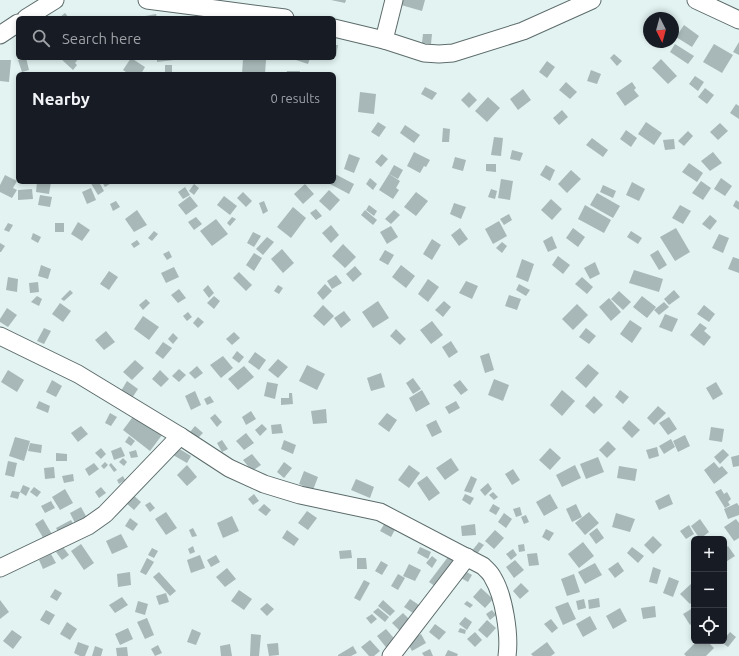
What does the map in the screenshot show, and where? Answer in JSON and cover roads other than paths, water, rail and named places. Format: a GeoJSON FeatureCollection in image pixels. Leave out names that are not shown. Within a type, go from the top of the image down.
{"type":"FeatureCollection","features":[{"type":"Feature","properties":{"kind":"street"},"geometry":{"type":"LineString","coordinates":[[29,16],[55,0]]}},
{"type":"Feature","properties":{"kind":"street"},"geometry":{"type":"LineString","coordinates":[[147,0],[270,16]]}},
{"type":"Feature","properties":{"kind":"street"},"geometry":{"type":"LineString","coordinates":[[384,40],[394,0]]}},
{"type":"Feature","properties":{"kind":"street"},"geometry":{"type":"LineString","coordinates":[[336,28],[384,40],[424,53],[453,53],[523,31],[592,0]]}},
{"type":"Feature","properties":{"kind":"street"},"geometry":{"type":"LineString","coordinates":[[696,0],[739,20]]}},
{"type":"Feature","properties":{"kind":"street"},"geometry":{"type":"LineString","coordinates":[[0,35],[16,24]]}},
{"type":"Feature","properties":{"kind":"street"},"geometry":{"type":"LineString","coordinates":[[0,336],[78,374],[180,436],[229,468],[264,484],[300,495],[380,512],[483,566],[493,577],[498,588],[508,636],[507,656]]}},
{"type":"Feature","properties":{"kind":"street"},"geometry":{"type":"LineString","coordinates":[[0,568],[88,526],[105,514],[180,436]]}},
{"type":"Feature","properties":{"kind":"street"},"geometry":{"type":"LineString","coordinates":[[391,656],[467,557]]}}]}
